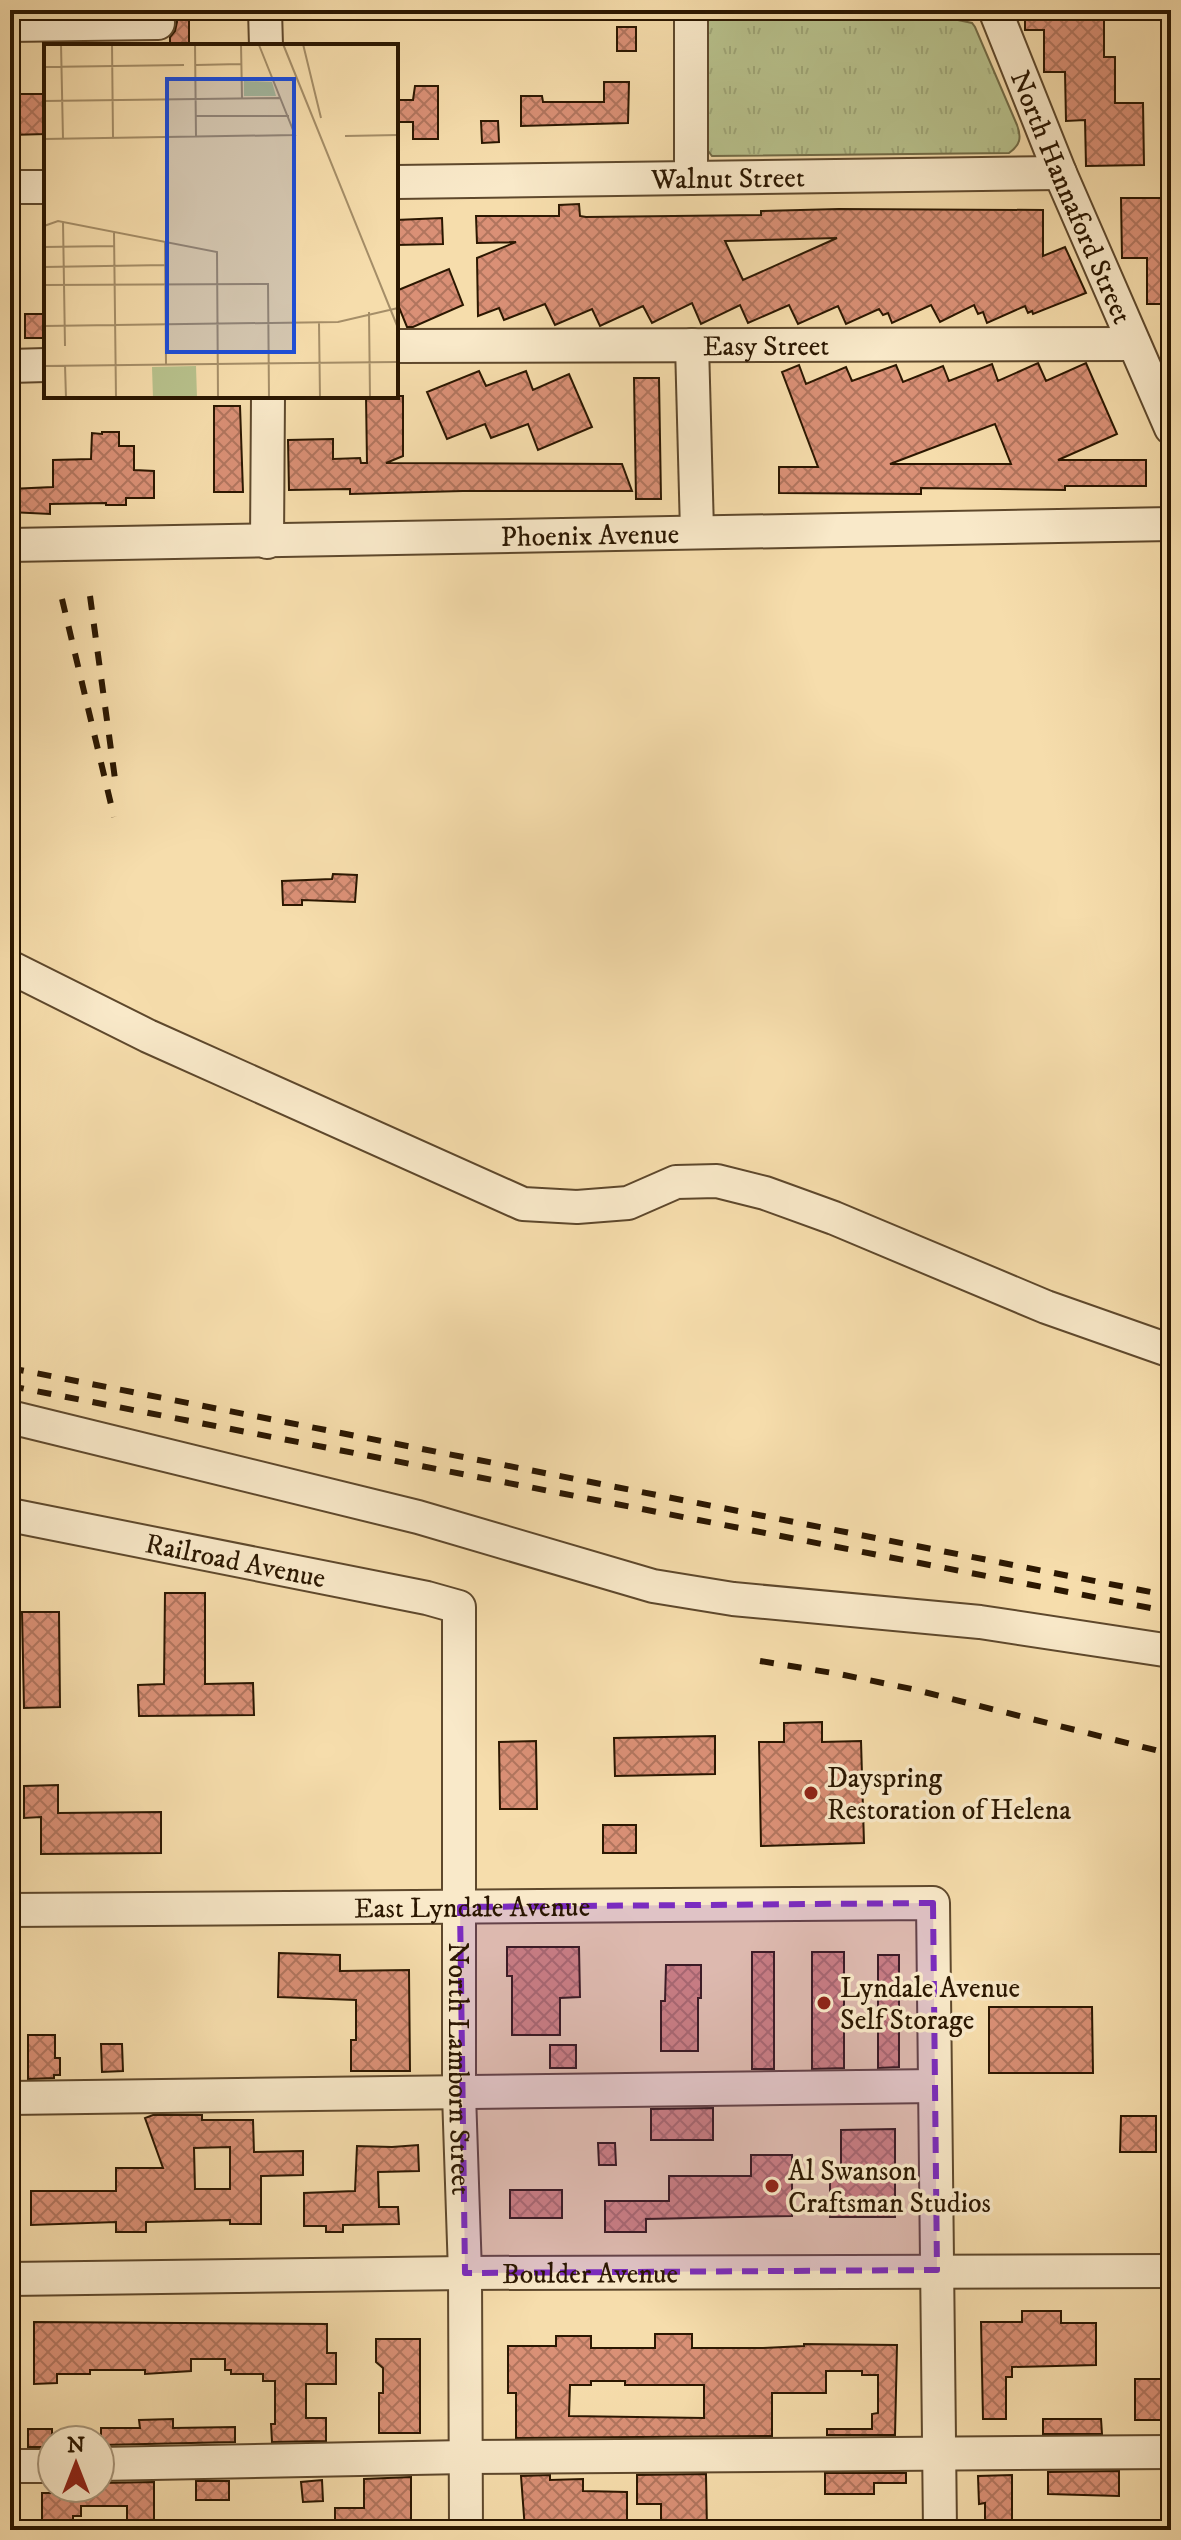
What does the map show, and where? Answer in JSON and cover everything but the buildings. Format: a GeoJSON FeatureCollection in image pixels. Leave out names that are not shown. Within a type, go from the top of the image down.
{"type":"FeatureCollection","features":[{"type":"Feature","properties":{"kind":"street"},"geometry":{"type":"LineString","coordinates":[[10,25],[158,23],[157,10]]}},
{"type":"Feature","properties":{"kind":"street"},"geometry":{"type":"LineString","coordinates":[[265,10],[266,44]]}},
{"type":"Feature","properties":{"kind":"street"},"geometry":{"type":"LineString","coordinates":[[691,10],[691,178]]}},
{"type":"Feature","properties":{"kind":"street","name":"North Hannaford Street"},"geometry":{"type":"LineString","coordinates":[[995,10],[1060,173],[1171,428]]}},
{"type":"Feature","properties":{"kind":"street","name":"Walnut Street"},"geometry":{"type":"LineString","coordinates":[[398,182],[1060,173]]}},
{"type":"Feature","properties":{"kind":"street"},"geometry":{"type":"LineString","coordinates":[[10,187],[44,187]]}},
{"type":"Feature","properties":{"kind":"street","name":"Easy Street"},"geometry":{"type":"LineString","coordinates":[[398,346],[1134,344]]}},
{"type":"Feature","properties":{"kind":"street"},"geometry":{"type":"LineString","coordinates":[[692,345],[697,531]]}},
{"type":"Feature","properties":{"kind":"street"},"geometry":{"type":"LineString","coordinates":[[10,366],[44,365]]}},
{"type":"Feature","properties":{"kind":"street"},"geometry":{"type":"LineString","coordinates":[[267,542],[268,398]]}},
{"type":"Feature","properties":{"kind":"street","name":"Phoenix Avenue"},"geometry":{"type":"LineString","coordinates":[[10,545],[1171,524]]}},
{"type":"Feature","properties":{"kind":"street"},"geometry":{"type":"LineString","coordinates":[[10,967],[148,1036],[523,1204],[577,1207],[628,1203],[676,1182],[717,1181],[765,1193],[834,1218],[1046,1307],[1171,1351]]}},
{"type":"Feature","properties":{"kind":"street"},"geometry":{"type":"LineString","coordinates":[[10,1417],[418,1517],[653,1586],[733,1599],[980,1622],[1171,1651]]}},
{"type":"Feature","properties":{"kind":"street","name":"Railroad Avenue"},"geometry":{"type":"LineString","coordinates":[[10,1515],[459,1607]]}},
{"type":"Feature","properties":{"kind":"street","name":"North Lamborn Street"},"geometry":{"type":"LineString","coordinates":[[459,1607],[459,2094],[465,2273],[466,2530]]}},
{"type":"Feature","properties":{"kind":"street","name":"East Lyndale Avenue"},"geometry":{"type":"LineString","coordinates":[[10,1910],[933,1903],[935,2086]]}},
{"type":"Feature","properties":{"kind":"street"},"geometry":{"type":"LineString","coordinates":[[10,2098],[935,2086],[940,2530]]}},
{"type":"Feature","properties":{"kind":"street","name":"Boulder Avenue"},"geometry":{"type":"LineString","coordinates":[[10,2279],[465,2273],[1171,2271]]}},
{"type":"Feature","properties":{"kind":"street"},"geometry":{"type":"LineString","coordinates":[[116,2464],[466,2457],[1171,2452]]}},
{"type":"Feature","properties":{"kind":"street"},"geometry":{"type":"LineString","coordinates":[[10,2466],[36,2466]]}},
{"type":"Feature","properties":{"kind":"highlighted area"},"geometry":{"type":"Polygon","coordinates":[[[933,1903],[937,2270],[465,2273],[460,1907],[933,1903]]]}},
{"type":"Feature","properties":{"kind":"green space"},"geometry":{"type":"Polygon","coordinates":[[[710,19],[958,20],[972,23],[1017,125],[1019,141],[1009,153],[712,156],[705,147],[705,22],[710,19]]]}},
{"type":"Feature","properties":{"kind":"railway"},"geometry":{"type":"LineString","coordinates":[[90,596],[115,779]]}},
{"type":"Feature","properties":{"kind":"railway"},"geometry":{"type":"LineString","coordinates":[[62,599],[114,817]]}},
{"type":"Feature","properties":{"kind":"railway"},"geometry":{"type":"LineString","coordinates":[[10,1368],[1171,1596]]}},
{"type":"Feature","properties":{"kind":"railway"},"geometry":{"type":"LineString","coordinates":[[10,1386],[1171,1612]]}},
{"type":"Feature","properties":{"kind":"railway"},"geometry":{"type":"LineString","coordinates":[[760,1661],[912,1689],[1171,1754]]}},
{"type":"Feature","properties":{"kind":"place","name":"Dayspring Restoration of Helena"},"geometry":{"type":"Point","coordinates":[811,1793]}},
{"type":"Feature","properties":{"kind":"place","name":"Lyndale Avenue Self Storage"},"geometry":{"type":"Point","coordinates":[824,2003]}},
{"type":"Feature","properties":{"kind":"place","name":"Al Swanson Craftsman Studios"},"geometry":{"type":"Point","coordinates":[772,2186]}}]}
